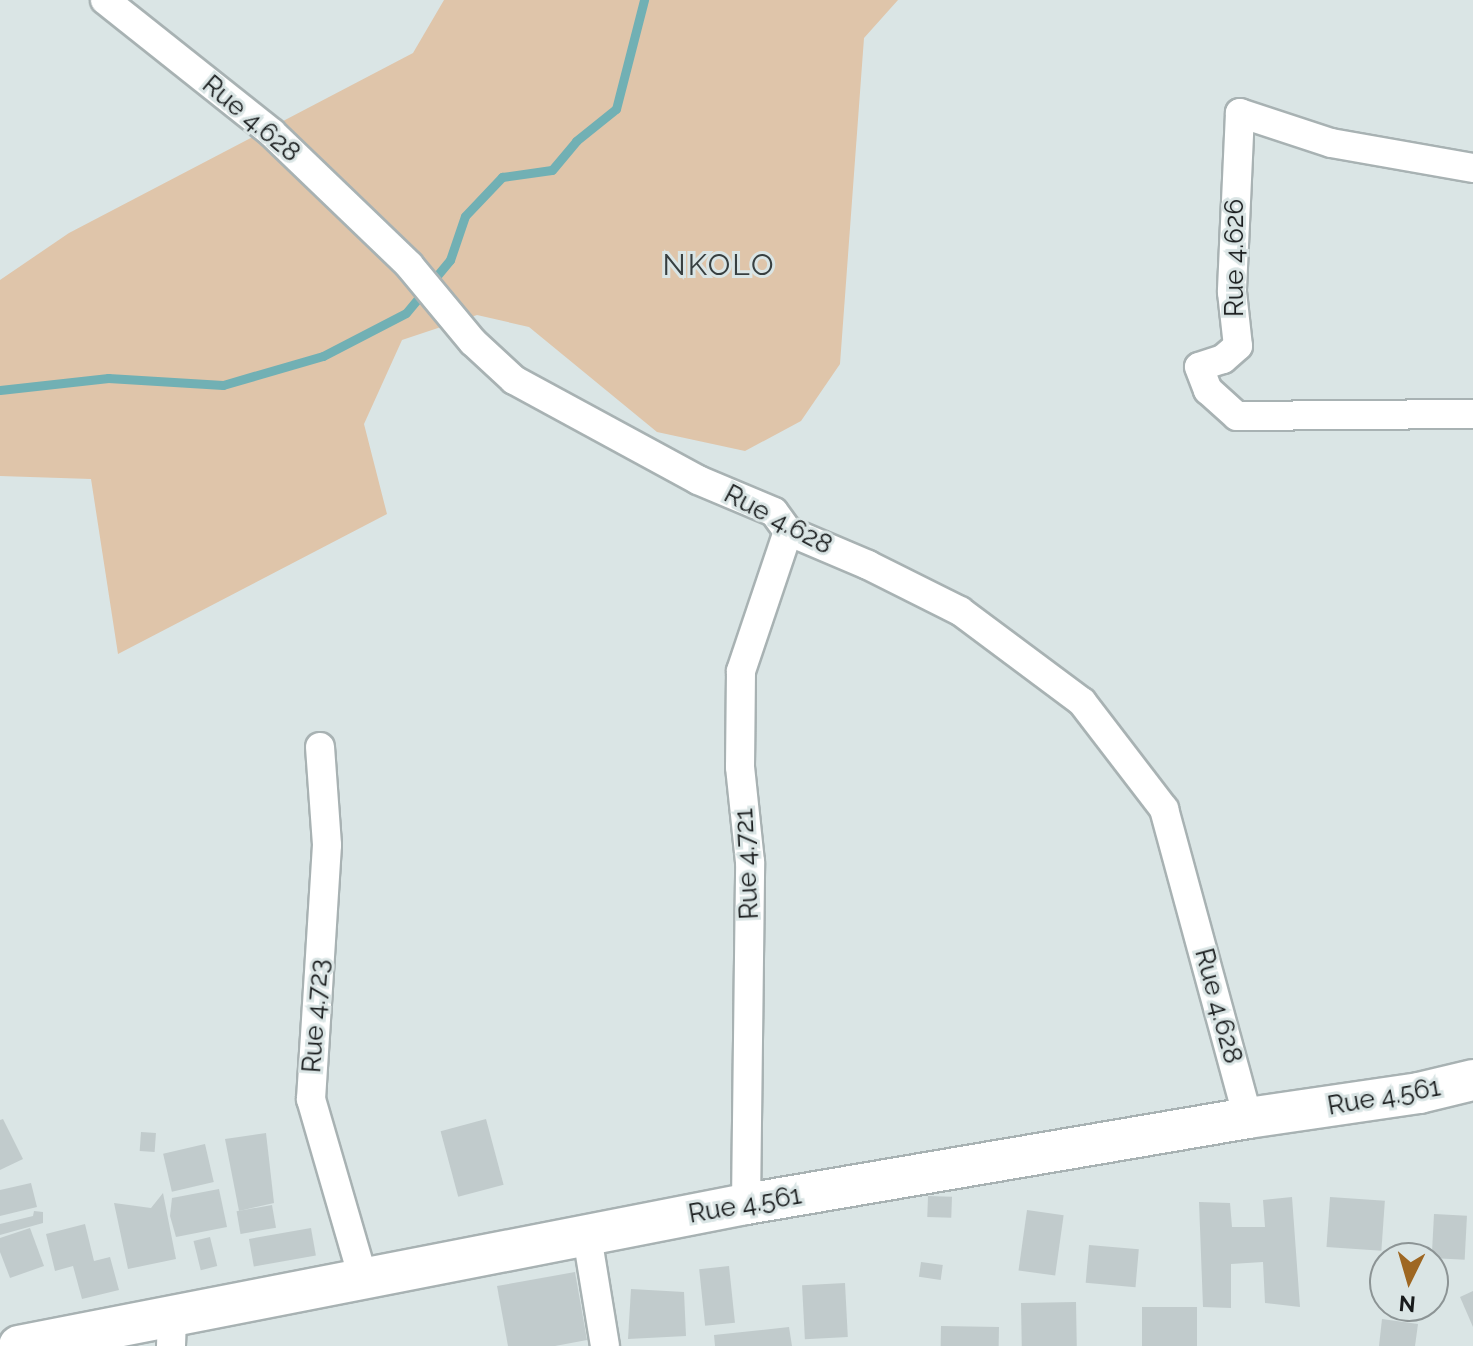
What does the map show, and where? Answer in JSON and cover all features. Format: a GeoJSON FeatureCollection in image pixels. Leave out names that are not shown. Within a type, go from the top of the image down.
{"type":"FeatureCollection","features":[{"type":"Feature","properties":{"kind":"main road","name":"Rue 4.561"},"geometry":{"type":"LineString","coordinates":[[19,1346],[171,1331],[363,1278],[746,1204],[1248,1118],[1419,1093],[1473,1080]]}},
{"type":"Feature","properties":{"kind":"street","name":"Rue 4.628"},"geometry":{"type":"LineString","coordinates":[[105,0],[272,133],[409,265],[473,342],[514,380],[698,480],[774,512],[788,531],[868,565],[960,611],[1082,702],[1164,809],[1248,1118]]}},
{"type":"Feature","properties":{"kind":"street","name":"Rue 4.626"},"geometry":{"type":"LineString","coordinates":[[1473,168],[1331,143],[1240,113],[1232,292],[1238,346],[1223,359],[1199,367],[1208,390],[1237,416],[1473,414]]}},
{"type":"Feature","properties":{"kind":"street","name":"Rue 4.721"},"geometry":{"type":"LineString","coordinates":[[746,1204],[750,862],[740,767],[741,671],[788,531]]}},
{"type":"Feature","properties":{"kind":"street","name":"Rue 4.723"},"geometry":{"type":"LineString","coordinates":[[320,747],[327,845],[311,1099],[363,1278]]}},
{"type":"Feature","properties":{"kind":"street"},"geometry":{"type":"LineString","coordinates":[[587,1236],[605,1346]]}},
{"type":"Feature","properties":{"kind":"shaded area"},"geometry":{"type":"Polygon","coordinates":[[[444,0],[898,0],[864,38],[840,364],[801,421],[745,451],[657,432],[529,327],[477,315],[402,340],[364,424],[387,514],[118,654],[91,479],[0,476],[0,280],[69,233],[413,53],[444,0]]]}},
{"type":"Feature","properties":{"kind":"building"},"geometry":{"type":"Polygon","coordinates":[[[3,1119],[23,1159],[0,1170],[0,1120],[3,1119]]]}},
{"type":"Feature","properties":{"kind":"building"},"geometry":{"type":"Polygon","coordinates":[[[486,1119],[504,1185],[458,1197],[441,1131],[486,1119]]]}},
{"type":"Feature","properties":{"kind":"building"},"geometry":{"type":"Polygon","coordinates":[[[141,1132],[156,1133],[155,1152],[140,1151],[141,1132]]]}},
{"type":"Feature","properties":{"kind":"building"},"geometry":{"type":"Polygon","coordinates":[[[266,1133],[274,1203],[239,1211],[225,1139],[266,1133]]]}},
{"type":"Feature","properties":{"kind":"building"},"geometry":{"type":"Polygon","coordinates":[[[205,1144],[214,1182],[172,1192],[163,1154],[205,1144]]]}},
{"type":"Feature","properties":{"kind":"building"},"geometry":{"type":"Polygon","coordinates":[[[31,1183],[37,1207],[0,1216],[0,1190],[31,1183]]]}},
{"type":"Feature","properties":{"kind":"building"},"geometry":{"type":"Polygon","coordinates":[[[219,1189],[227,1227],[176,1237],[170,1216],[172,1198],[219,1189]]]}},
{"type":"Feature","properties":{"kind":"building"},"geometry":{"type":"Polygon","coordinates":[[[163,1193],[176,1259],[128,1269],[114,1203],[151,1208],[163,1193]]]}},
{"type":"Feature","properties":{"kind":"building"},"geometry":{"type":"Polygon","coordinates":[[[928,1196],[952,1197],[951,1218],[927,1217],[928,1196]]]}},
{"type":"Feature","properties":{"kind":"building"},"geometry":{"type":"Polygon","coordinates":[[[1292,1197],[1300,1307],[1265,1303],[1263,1262],[1231,1264],[1231,1308],[1203,1307],[1199,1202],[1230,1203],[1232,1227],[1265,1227],[1263,1200],[1292,1197]]]}},
{"type":"Feature","properties":{"kind":"building"},"geometry":{"type":"Polygon","coordinates":[[[1330,1197],[1385,1201],[1382,1242],[1369,1242],[1369,1250],[1327,1247],[1330,1197]]]}},
{"type":"Feature","properties":{"kind":"building"},"geometry":{"type":"Polygon","coordinates":[[[272,1205],[276,1228],[241,1234],[237,1211],[272,1205]]]}},
{"type":"Feature","properties":{"kind":"building"},"geometry":{"type":"Polygon","coordinates":[[[1027,1210],[1064,1215],[1055,1276],[1019,1270],[1027,1210]]]}},
{"type":"Feature","properties":{"kind":"building"},"geometry":{"type":"Polygon","coordinates":[[[34,1211],[43,1212],[43,1223],[0,1235],[0,1224],[33,1216],[34,1211]]]}},
{"type":"Feature","properties":{"kind":"building"},"geometry":{"type":"Polygon","coordinates":[[[1434,1214],[1467,1216],[1465,1260],[1449,1259],[1449,1242],[1433,1242],[1434,1214]]]}},
{"type":"Feature","properties":{"kind":"building"},"geometry":{"type":"Polygon","coordinates":[[[85,1224],[94,1261],[110,1257],[119,1290],[82,1299],[73,1266],[55,1271],[46,1234],[85,1224]]]}},
{"type":"Feature","properties":{"kind":"building"},"geometry":{"type":"Polygon","coordinates":[[[30,1228],[44,1266],[10,1278],[0,1252],[0,1238],[30,1228]]]}},
{"type":"Feature","properties":{"kind":"building"},"geometry":{"type":"Polygon","coordinates":[[[311,1228],[316,1256],[254,1267],[249,1239],[311,1228]]]}},
{"type":"Feature","properties":{"kind":"building"},"geometry":{"type":"Polygon","coordinates":[[[210,1237],[217,1266],[201,1270],[194,1241],[210,1237]]]}},
{"type":"Feature","properties":{"kind":"building"},"geometry":{"type":"Polygon","coordinates":[[[1089,1245],[1139,1249],[1135,1287],[1086,1283],[1089,1245]]]}},
{"type":"Feature","properties":{"kind":"building"},"geometry":{"type":"Polygon","coordinates":[[[921,1262],[943,1265],[941,1280],[919,1277],[921,1262]]]}},
{"type":"Feature","properties":{"kind":"building"},"geometry":{"type":"Polygon","coordinates":[[[729,1266],[735,1323],[705,1326],[699,1269],[729,1266]]]}},
{"type":"Feature","properties":{"kind":"building"},"geometry":{"type":"Polygon","coordinates":[[[575,1272],[587,1340],[555,1346],[508,1346],[497,1286],[575,1272]]]}},
{"type":"Feature","properties":{"kind":"building"},"geometry":{"type":"Polygon","coordinates":[[[845,1283],[848,1337],[805,1339],[802,1285],[845,1283]]]}},
{"type":"Feature","properties":{"kind":"building"},"geometry":{"type":"Polygon","coordinates":[[[631,1289],[684,1292],[686,1336],[628,1339],[631,1289]]]}},
{"type":"Feature","properties":{"kind":"building"},"geometry":{"type":"Polygon","coordinates":[[[1473,1291],[1473,1327],[1460,1297],[1473,1291]]]}},
{"type":"Feature","properties":{"kind":"building"},"geometry":{"type":"Polygon","coordinates":[[[1076,1302],[1077,1346],[1022,1346],[1021,1303],[1076,1302]]]}},
{"type":"Feature","properties":{"kind":"building"},"geometry":{"type":"Polygon","coordinates":[[[1142,1307],[1197,1307],[1197,1346],[1142,1346],[1142,1307]]]}},
{"type":"Feature","properties":{"kind":"building"},"geometry":{"type":"Polygon","coordinates":[[[1382,1322],[1418,1324],[1415,1346],[1379,1346],[1382,1322]]]}},
{"type":"Feature","properties":{"kind":"building"},"geometry":{"type":"Polygon","coordinates":[[[941,1326],[999,1327],[999,1346],[941,1346],[941,1326]]]}},
{"type":"Feature","properties":{"kind":"building"},"geometry":{"type":"Polygon","coordinates":[[[789,1327],[792,1346],[715,1346],[714,1335],[789,1327]]]}},
{"type":"Feature","properties":{"kind":"waterway"},"geometry":{"type":"LineString","coordinates":[[0,390],[108,378],[223,385],[323,356],[406,313],[450,260],[465,216],[502,177],[552,170],[576,141],[616,109],[644,0]]}},
{"type":"Feature","properties":{"kind":"district","name":"NKOLO"},"geometry":{"type":"Point","coordinates":[719,265]}}]}
